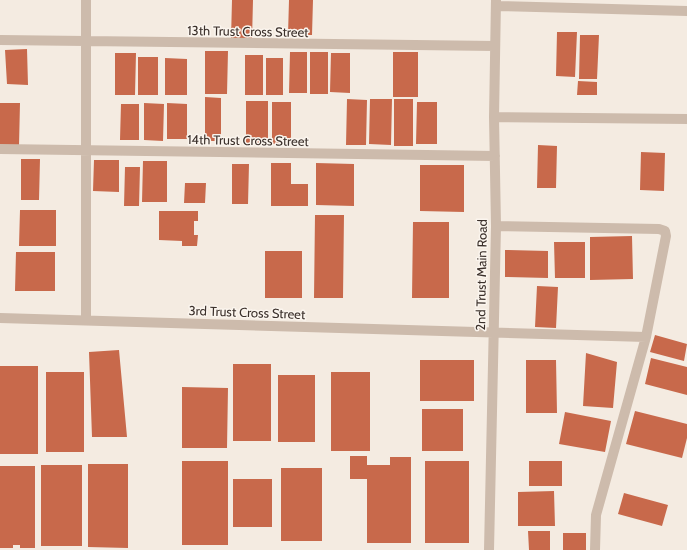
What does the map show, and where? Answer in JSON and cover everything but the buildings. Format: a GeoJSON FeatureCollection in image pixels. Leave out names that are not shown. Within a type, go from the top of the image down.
{"type":"FeatureCollection","features":[{"type":"Feature","properties":{"kind":"street"},"geometry":{"type":"LineString","coordinates":[[86,0],[86,319]]}},
{"type":"Feature","properties":{"kind":"street"},"geometry":{"type":"LineString","coordinates":[[496,3],[687,11]]}},
{"type":"Feature","properties":{"kind":"street","name":"2nd Trust Main Road"},"geometry":{"type":"LineString","coordinates":[[489,550],[496,226],[494,117],[496,3]]}},
{"type":"Feature","properties":{"kind":"street","name":"13th Trust Cross Street"},"geometry":{"type":"LineString","coordinates":[[0,40],[495,46]]}},
{"type":"Feature","properties":{"kind":"street"},"geometry":{"type":"LineString","coordinates":[[494,117],[687,119]]}},
{"type":"Feature","properties":{"kind":"street","name":"14th Trust Cross Street"},"geometry":{"type":"LineString","coordinates":[[0,150],[495,156]]}},
{"type":"Feature","properties":{"kind":"street"},"geometry":{"type":"LineString","coordinates":[[496,226],[659,229],[665,231],[666,236],[646,337],[596,514],[595,550]]}},
{"type":"Feature","properties":{"kind":"street","name":"3rd Trust Cross Street"},"geometry":{"type":"LineString","coordinates":[[0,318],[86,319],[646,337]]}}]}
